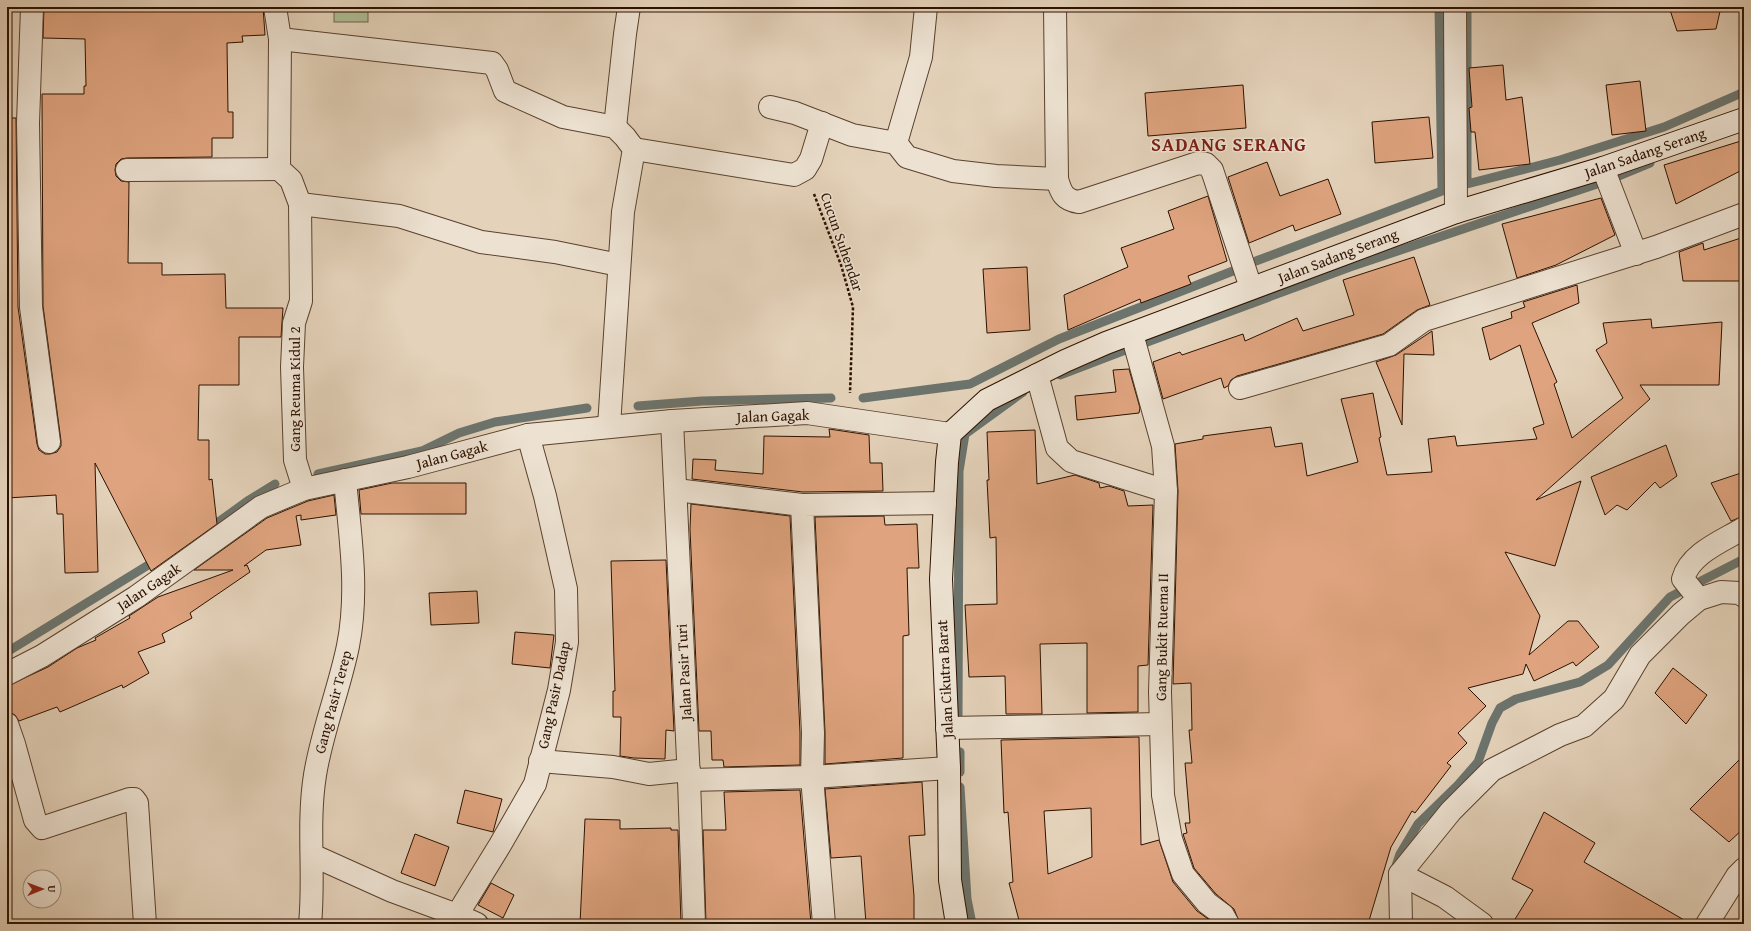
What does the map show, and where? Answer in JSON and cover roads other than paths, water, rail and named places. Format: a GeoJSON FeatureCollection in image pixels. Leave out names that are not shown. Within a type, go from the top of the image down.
{"type":"FeatureCollection","features":[{"type":"Feature","properties":{"kind":"street"},"geometry":{"type":"LineString","coordinates":[[32,7],[28,123],[31,307],[49,442]]}},
{"type":"Feature","properties":{"kind":"street"},"geometry":{"type":"LineString","coordinates":[[127,170],[279,169],[280,39],[275,7]]}},
{"type":"Feature","properties":{"kind":"street"},"geometry":{"type":"LineString","coordinates":[[615,128],[625,34],[630,7]]}},
{"type":"Feature","properties":{"kind":"street"},"geometry":{"type":"LineString","coordinates":[[896,143],[921,57],[926,7]]}},
{"type":"Feature","properties":{"kind":"street"},"geometry":{"type":"LineString","coordinates":[[1055,7],[1057,179],[1064,197],[1070,201],[1079,202],[1198,163],[1206,164],[1212,170],[1251,288]]}},
{"type":"Feature","properties":{"kind":"street"},"geometry":{"type":"LineString","coordinates":[[1455,7],[1456,212]]}},
{"type":"Feature","properties":{"kind":"street"},"geometry":{"type":"LineString","coordinates":[[280,39],[492,63],[497,70],[505,91],[563,117],[615,128],[625,137],[634,149],[794,175],[805,170],[811,159],[822,123]]}},
{"type":"Feature","properties":{"kind":"street"},"geometry":{"type":"LineString","coordinates":[[770,107],[795,113],[852,135],[896,143],[906,157],[953,171],[996,176],[1057,179]]}},
{"type":"Feature","properties":{"kind":"street","name":"Jalan Sadang Serang"},"geometry":{"type":"LineString","coordinates":[[950,434],[987,400],[1065,360],[1251,288],[1456,212],[1603,168],[1744,119]]}},
{"type":"Feature","properties":{"kind":"street"},"geometry":{"type":"LineString","coordinates":[[608,426],[623,212],[634,149]]}},
{"type":"Feature","properties":{"kind":"street"},"geometry":{"type":"LineString","coordinates":[[1603,168],[1636,254]]}},
{"type":"Feature","properties":{"kind":"street","name":"Gang Reuma Kidul 2"},"geometry":{"type":"LineString","coordinates":[[279,169],[291,180],[300,204],[301,301],[294,323],[292,367],[295,460],[304,489]]}},
{"type":"Feature","properties":{"kind":"street"},"geometry":{"type":"LineString","coordinates":[[300,204],[398,216],[481,242],[555,252],[619,265]]}},
{"type":"Feature","properties":{"kind":"street"},"geometry":{"type":"LineString","coordinates":[[1240,388],[1388,345],[1424,320],[1636,254],[1744,214]]}},
{"type":"Feature","properties":{"kind":"street","name":"Gang Bukit Ruema II"},"geometry":{"type":"LineString","coordinates":[[1132,334],[1163,446],[1166,491],[1160,692],[1163,795],[1171,840],[1183,874],[1207,903],[1223,915],[1228,924]]}},
{"type":"Feature","properties":{"kind":"street"},"geometry":{"type":"LineString","coordinates":[[1037,374],[1057,448],[1071,461],[1166,491]]}},
{"type":"Feature","properties":{"kind":"street","name":"Jalan Gagak"},"geometry":{"type":"LineString","coordinates":[[7,674],[42,656],[136,597],[261,507],[304,489],[408,467],[528,435],[608,426],[807,413],[950,434]]}},
{"type":"Feature","properties":{"kind":"street","name":"Jalan Pasir Turi"},"geometry":{"type":"LineString","coordinates":[[672,421],[689,775],[694,924]]}},
{"type":"Feature","properties":{"kind":"street","name":"Jalan Cikutra Barat"},"geometry":{"type":"LineString","coordinates":[[950,434],[947,462],[941,579],[950,768],[950,880],[956,924]]}},
{"type":"Feature","properties":{"kind":"street","name":"Gang Pasir Dadap"},"geometry":{"type":"LineString","coordinates":[[458,914],[535,784],[559,690],[567,642],[566,589],[545,496],[528,435]]}},
{"type":"Feature","properties":{"kind":"street","name":"Gang Pasir Terep"},"geometry":{"type":"LineString","coordinates":[[310,924],[312,895],[311,806],[315,775],[321,742],[348,646],[352,619],[353,579],[345,480]]}},
{"type":"Feature","properties":{"kind":"street"},"geometry":{"type":"LineString","coordinates":[[676,490],[802,505],[945,503]]}},
{"type":"Feature","properties":{"kind":"street"},"geometry":{"type":"LineString","coordinates":[[802,505],[813,725],[812,777],[824,924]]}},
{"type":"Feature","properties":{"kind":"street"},"geometry":{"type":"LineString","coordinates":[[1699,600],[1683,579],[1686,569],[1694,559],[1744,528]]}},
{"type":"Feature","properties":{"kind":"street"},"geometry":{"type":"LineString","coordinates":[[1400,924],[1400,874],[1451,811],[1492,770],[1560,735],[1584,726],[1614,699],[1640,655],[1681,614],[1699,600],[1721,592],[1744,596]]}},
{"type":"Feature","properties":{"kind":"street"},"geometry":{"type":"LineString","coordinates":[[7,724],[35,820],[42,828],[130,799],[134,799],[137,803],[145,924]]}},
{"type":"Feature","properties":{"kind":"street"},"geometry":{"type":"LineString","coordinates":[[947,728],[1161,724]]}},
{"type":"Feature","properties":{"kind":"street"},"geometry":{"type":"LineString","coordinates":[[540,761],[614,767],[649,774],[689,775],[812,777],[950,768]]}},
{"type":"Feature","properties":{"kind":"street"},"geometry":{"type":"LineString","coordinates":[[312,855],[392,891],[458,914],[477,924]]}},
{"type":"Feature","properties":{"kind":"street"},"geometry":{"type":"LineString","coordinates":[[1707,924],[1737,876],[1744,869]]}},
{"type":"Feature","properties":{"kind":"street"},"geometry":{"type":"LineString","coordinates":[[1400,874],[1445,897],[1482,924]]}},
{"type":"Feature","properties":{"kind":"waterway"},"geometry":{"type":"LineString","coordinates":[[1256,261],[1442,191],[1439,7]]}},
{"type":"Feature","properties":{"kind":"waterway"},"geometry":{"type":"LineString","coordinates":[[1467,7],[1467,184],[1560,160],[1664,127],[1744,92]]}},
{"type":"Feature","properties":{"kind":"waterway"},"geometry":{"type":"LineString","coordinates":[[1616,177],[1650,163]]}},
{"type":"Feature","properties":{"kind":"waterway"},"geometry":{"type":"LineString","coordinates":[[1139,345],[1350,267],[1603,182]]}},
{"type":"Feature","properties":{"kind":"waterway"},"geometry":{"type":"LineString","coordinates":[[863,398],[970,384],[1059,339],[1238,269]]}},
{"type":"Feature","properties":{"kind":"waterway"},"geometry":{"type":"LineString","coordinates":[[1060,375],[1128,349]]}},
{"type":"Feature","properties":{"kind":"waterway"},"geometry":{"type":"LineString","coordinates":[[958,719],[959,471],[965,434],[1023,392]]}},
{"type":"Feature","properties":{"kind":"waterway"},"geometry":{"type":"LineString","coordinates":[[638,406],[702,401],[831,398]]}},
{"type":"Feature","properties":{"kind":"waterway"},"geometry":{"type":"LineString","coordinates":[[318,474],[422,451],[459,433],[495,422],[587,408]]}},
{"type":"Feature","properties":{"kind":"waterway"},"geometry":{"type":"LineString","coordinates":[[206,531],[249,500],[275,484]]}},
{"type":"Feature","properties":{"kind":"waterway"},"geometry":{"type":"LineString","coordinates":[[7,652],[158,559]]}},
{"type":"Feature","properties":{"kind":"waterway"},"geometry":{"type":"LineString","coordinates":[[1395,869],[1400,854],[1418,824],[1458,785],[1478,762],[1492,723],[1500,708],[1516,699],[1580,682],[1608,665],[1670,597],[1744,559]]}},
{"type":"Feature","properties":{"kind":"waterway"},"geometry":{"type":"LineString","coordinates":[[960,752],[960,772]]}},
{"type":"Feature","properties":{"kind":"waterway"},"geometry":{"type":"LineString","coordinates":[[960,787],[967,899],[972,924]]}},
{"type":"Feature","properties":{"kind":"district","name":"SADANG SERANG"},"geometry":{"type":"Point","coordinates":[1229,144]}}]}
